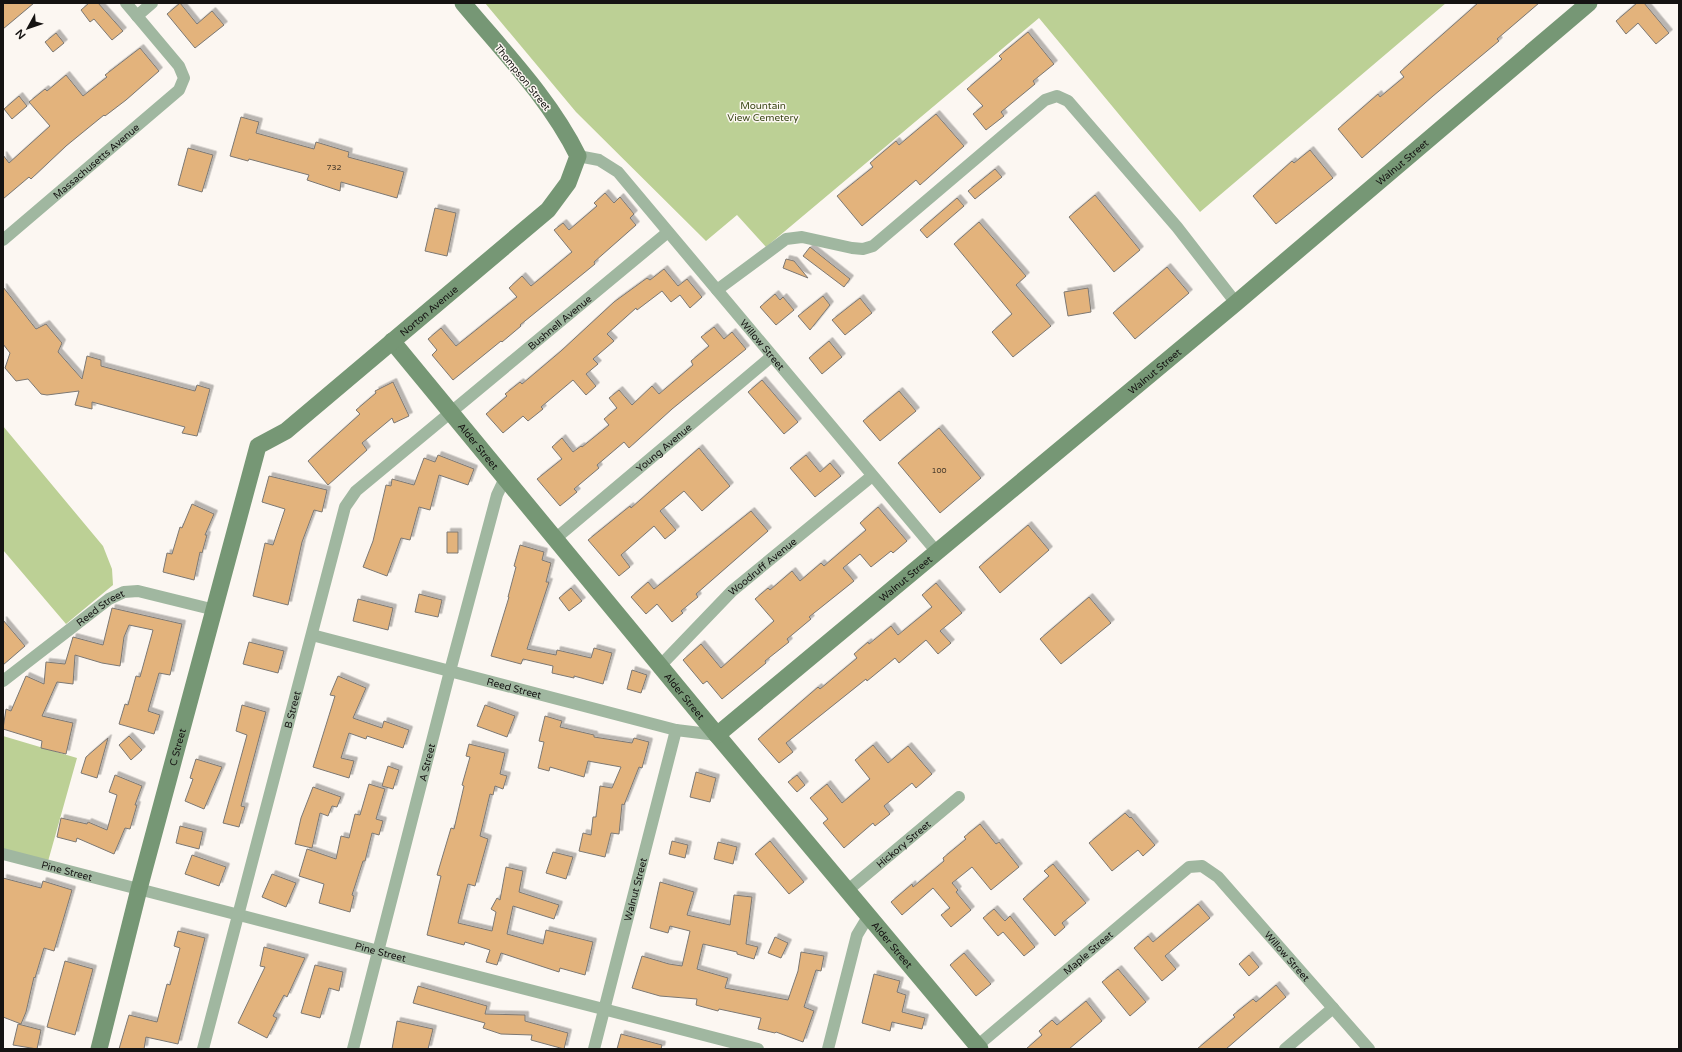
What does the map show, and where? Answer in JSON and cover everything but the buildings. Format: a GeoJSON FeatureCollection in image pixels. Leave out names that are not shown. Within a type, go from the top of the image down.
{"type":"FeatureCollection","features":[{"type":"Feature","properties":{"kind":"street"},"geometry":{"type":"LineString","coordinates":[[126,3],[137,16],[152,3]]}},
{"type":"Feature","properties":{"kind":"street","name":"Thompson Street"},"geometry":{"type":"LineString","coordinates":[[463,3],[531,84],[565,130],[578,156]]}},
{"type":"Feature","properties":{"kind":"street","name":"Walnut Street"},"geometry":{"type":"LineString","coordinates":[[717,735],[936,551],[1236,303],[1589,3]]}},
{"type":"Feature","properties":{"kind":"street","name":"Massachusetts Avenue"},"geometry":{"type":"LineString","coordinates":[[3,240],[179,90],[184,78],[179,66],[137,16]]}},
{"type":"Feature","properties":{"kind":"street"},"geometry":{"type":"LineString","coordinates":[[717,290],[786,239],[802,237],[863,249],[872,246],[1045,100],[1057,96],[1068,100],[1177,227],[1236,303]]}},
{"type":"Feature","properties":{"kind":"street","name":"Willow Street"},"geometry":{"type":"LineString","coordinates":[[578,156],[599,160],[618,172],[936,551]]}},
{"type":"Feature","properties":{"kind":"street","name":"Norton Avenue"},"geometry":{"type":"LineString","coordinates":[[258,446],[286,431],[548,210],[568,182],[578,156]]}},
{"type":"Feature","properties":{"kind":"street","name":"Bushnell Avenue"},"geometry":{"type":"LineString","coordinates":[[451,412],[668,232]]}},
{"type":"Feature","properties":{"kind":"street","name":"Alder Street"},"geometry":{"type":"LineString","coordinates":[[392,341],[717,735],[978,1047]]}},
{"type":"Feature","properties":{"kind":"street","name":"Young Avenue"},"geometry":{"type":"LineString","coordinates":[[555,538],[772,356]]}},
{"type":"Feature","properties":{"kind":"street","name":"B Street"},"geometry":{"type":"LineString","coordinates":[[203,1049],[345,507],[356,491],[451,412]]}},
{"type":"Feature","properties":{"kind":"street","name":"C Street"},"geometry":{"type":"LineString","coordinates":[[99,1049],[139,889],[258,446]]}},
{"type":"Feature","properties":{"kind":"street","name":"Woodruff Avenue"},"geometry":{"type":"LineString","coordinates":[[660,666],[732,591],[872,476]]}},
{"type":"Feature","properties":{"kind":"street","name":"A Street"},"geometry":{"type":"LineString","coordinates":[[353,1049],[450,671],[497,495],[505,478]]}},
{"type":"Feature","properties":{"kind":"street","name":"Reed Street"},"geometry":{"type":"LineString","coordinates":[[3,681],[109,599],[124,592],[138,591],[215,610]]}},
{"type":"Feature","properties":{"kind":"street","name":"Reed Street"},"geometry":{"type":"LineString","coordinates":[[312,635],[676,730],[717,735]]}},
{"type":"Feature","properties":{"kind":"street","name":"Walnut Street"},"geometry":{"type":"LineString","coordinates":[[594,1049],[676,730]]}},
{"type":"Feature","properties":{"kind":"street","name":"Hickory Street"},"geometry":{"type":"LineString","coordinates":[[848,890],[959,796]]}},
{"type":"Feature","properties":{"kind":"street","name":"Pine Street"},"geometry":{"type":"LineString","coordinates":[[3,854],[758,1049]]}},
{"type":"Feature","properties":{"kind":"street","name":"Willow Street"},"geometry":{"type":"LineString","coordinates":[[1202,866],[1218,877],[1369,1049]]}},
{"type":"Feature","properties":{"kind":"street","name":"Maple Street"},"geometry":{"type":"LineString","coordinates":[[978,1047],[1189,867],[1202,866]]}},
{"type":"Feature","properties":{"kind":"street"},"geometry":{"type":"LineString","coordinates":[[828,1049],[857,935],[869,915]]}},
{"type":"Feature","properties":{"kind":"street"},"geometry":{"type":"LineString","coordinates":[[1285,1049],[1333,1008]]}},
{"type":"Feature","properties":{"kind":"green space","name":"Mountain View Cemetery"},"geometry":{"type":"Polygon","coordinates":[[[485,3],[1446,3],[1200,212],[1039,18],[766,247],[737,215],[706,241],[576,112],[485,3]]]}},
{"type":"Feature","properties":{"kind":"green space"},"geometry":{"type":"Polygon","coordinates":[[[3,426],[103,546],[112,569],[113,585],[66,624],[3,550],[3,426]]]}},
{"type":"Feature","properties":{"kind":"green space"},"geometry":{"type":"Polygon","coordinates":[[[3,736],[77,758],[47,865],[3,854],[3,736]]]}}]}
